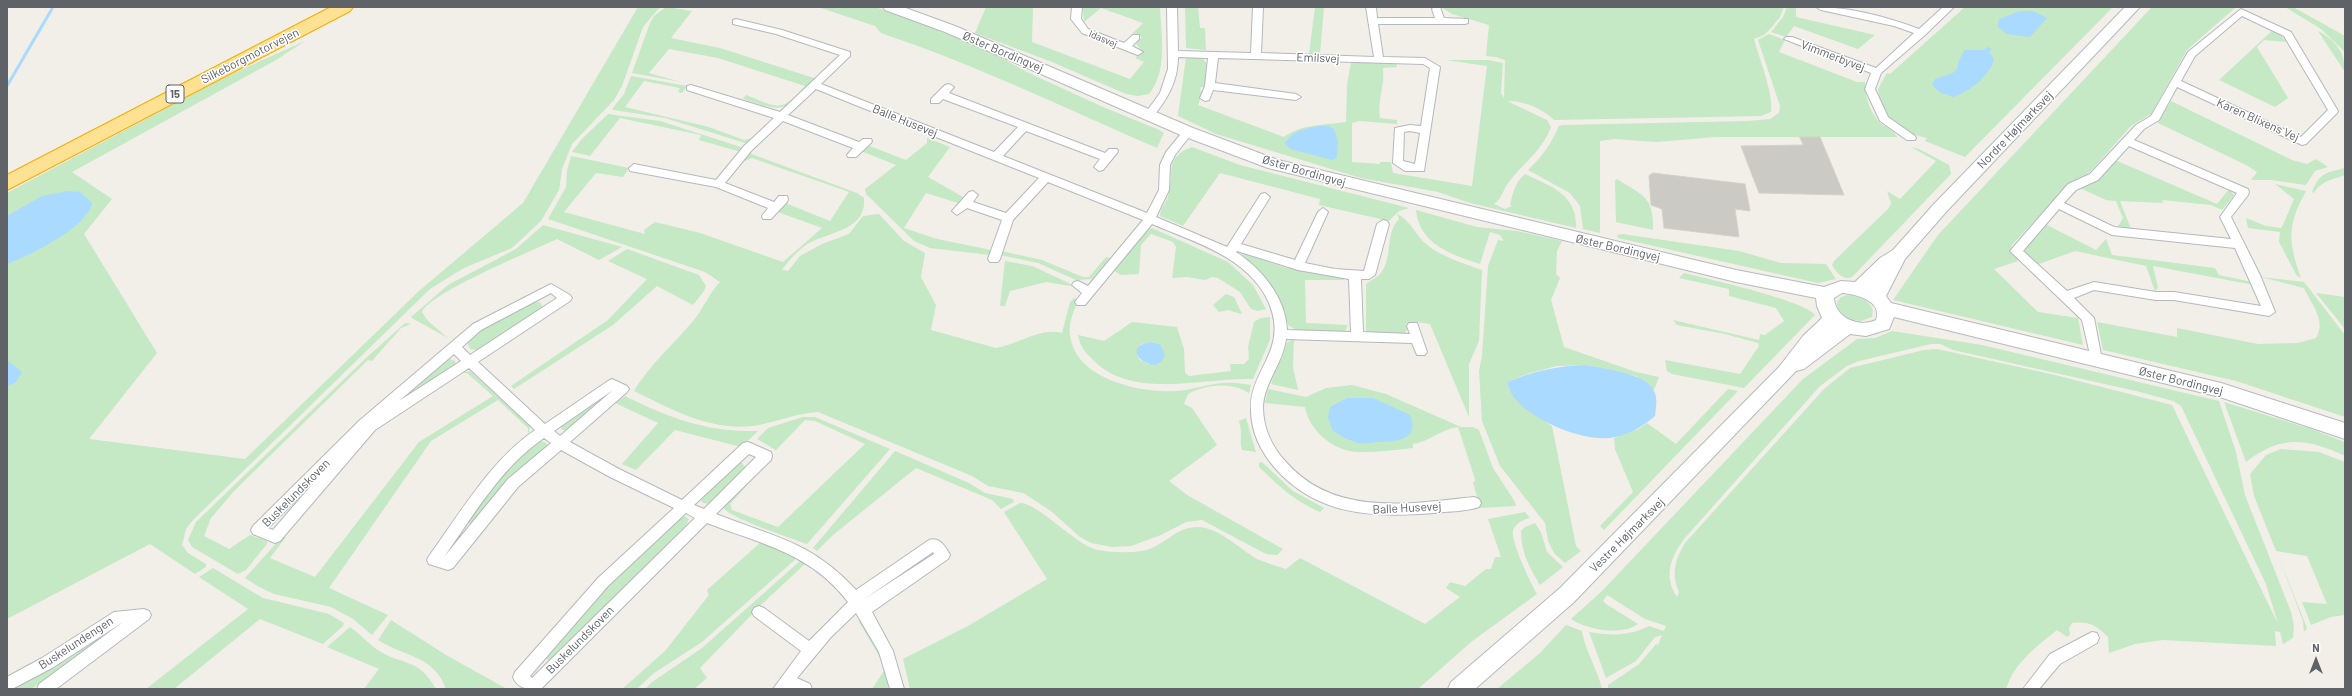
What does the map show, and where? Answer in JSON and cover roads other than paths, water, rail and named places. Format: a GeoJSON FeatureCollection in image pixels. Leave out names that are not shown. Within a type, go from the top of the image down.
{"type":"FeatureCollection","features":[{"type":"Feature","properties":{"kind":"highway","name":"Silkeborgmotorvejen"},"geometry":{"type":"LineString","coordinates":[[7,170],[322,7]]}},
{"type":"Feature","properties":{"kind":"highway","name":"Silkeborgmotorvejen"},"geometry":{"type":"LineString","coordinates":[[7,183],[344,7]]}},
{"type":"Feature","properties":{"kind":"street","name":"Øster Bordingvej"},"geometry":{"type":"LineString","coordinates":[[890,7],[950,29],[1188,132],[1274,164],[1329,179],[1736,276],[1833,311],[1859,330],[1879,327],[1882,308],[2013,341],[2221,390],[2297,413],[2345,431]]}},
{"type":"Feature","properties":{"kind":"street","name":"Idasvej"},"geometry":{"type":"LineString","coordinates":[[1076,7],[1076,19],[1084,31],[1138,52]]}},
{"type":"Feature","properties":{"kind":"street"},"geometry":{"type":"LineString","coordinates":[[1149,115],[1166,94],[1173,69],[1172,7]]}},
{"type":"Feature","properties":{"kind":"street"},"geometry":{"type":"LineString","coordinates":[[1256,56],[1258,7]]}},
{"type":"Feature","properties":{"kind":"street"},"geometry":{"type":"LineString","coordinates":[[1370,7],[1379,60]]}},
{"type":"Feature","properties":{"kind":"street"},"geometry":{"type":"LineString","coordinates":[[1821,7],[1897,24],[1922,33]]}},
{"type":"Feature","properties":{"kind":"street","name":"Vimmerbyvej"},"geometry":{"type":"LineString","coordinates":[[1910,138],[1884,119],[1877,108],[1870,89],[1877,72],[1922,33],[1949,7]]}},
{"type":"Feature","properties":{"kind":"street","name":"Nordre Højmarksvej"},"geometry":{"type":"LineString","coordinates":[[1859,288],[1886,262],[1899,254],[1940,208],[2133,7]]}},
{"type":"Feature","properties":{"kind":"street"},"geometry":{"type":"LineString","coordinates":[[1437,9],[1440,21]]}},
{"type":"Feature","properties":{"kind":"street","name":"Karen Blixens Vej"},"geometry":{"type":"LineString","coordinates":[[2096,360],[2088,318],[2016,251],[2072,187],[2094,177],[2140,127],[2155,118],[2177,83],[2191,54],[2241,12],[2288,34],[2333,112],[2302,142],[2177,83]]}},
{"type":"Feature","properties":{"kind":"street"},"geometry":{"type":"LineString","coordinates":[[1373,21],[1465,21]]}},
{"type":"Feature","properties":{"kind":"street"},"geometry":{"type":"LineString","coordinates":[[718,184],[748,148],[847,54],[779,32],[736,22]]}},
{"type":"Feature","properties":{"kind":"street","name":"Idasvej"},"geometry":{"type":"LineString","coordinates":[[1125,48],[1136,37]]}},
{"type":"Feature","properties":{"kind":"street","name":"Vimmerbyvej"},"geometry":{"type":"LineString","coordinates":[[1789,39],[1877,72]]}},
{"type":"Feature","properties":{"kind":"street","name":"Emilsvej"},"geometry":{"type":"LineString","coordinates":[[1173,54],[1425,60],[1435,67],[1426,130]]}},
{"type":"Feature","properties":{"kind":"street"},"geometry":{"type":"LineString","coordinates":[[1205,98],[1210,86],[1213,55]]}},
{"type":"Feature","properties":{"kind":"street","name":"Balle Husevej"},"geometry":{"type":"LineString","coordinates":[[816,85],[1150,219],[1232,249],[1298,266],[1355,276]]}},
{"type":"Feature","properties":{"kind":"street"},"geometry":{"type":"LineString","coordinates":[[1210,86],[1296,97]]}},
{"type":"Feature","properties":{"kind":"street"},"geometry":{"type":"LineString","coordinates":[[949,87],[938,98],[1110,154],[1099,167]]}},
{"type":"Feature","properties":{"kind":"street"},"geometry":{"type":"LineString","coordinates":[[691,88],[735,100],[864,144],[852,155]]}},
{"type":"Feature","properties":{"kind":"street"},"geometry":{"type":"LineString","coordinates":[[995,157],[1025,126]]}},
{"type":"Feature","properties":{"kind":"street"},"geometry":{"type":"LineString","coordinates":[[1081,302],[1150,219],[1164,190],[1165,165],[1170,154],[1188,132]]}},
{"type":"Feature","properties":{"kind":"street"},"geometry":{"type":"LineString","coordinates":[[2066,296],[2094,286],[2156,296],[2174,296],[2269,312],[2254,275],[2225,217],[2244,192],[2185,166],[2173,163],[2127,141]]}},
{"type":"Feature","properties":{"kind":"street"},"geometry":{"type":"LineString","coordinates":[[634,168],[718,184],[779,203],[767,216]]}},
{"type":"Feature","properties":{"kind":"street"},"geometry":{"type":"LineString","coordinates":[[994,259],[1008,218],[1047,177]]}},
{"type":"Feature","properties":{"kind":"street"},"geometry":{"type":"LineString","coordinates":[[1232,249],[1265,197]]}},
{"type":"Feature","properties":{"kind":"street"},"geometry":{"type":"LineString","coordinates":[[957,211],[969,199],[1008,218]]}},
{"type":"Feature","properties":{"kind":"street"},"geometry":{"type":"LineString","coordinates":[[2058,204],[2112,231],[2238,244]]}},
{"type":"Feature","properties":{"kind":"street"},"geometry":{"type":"LineString","coordinates":[[1298,266],[1322,212]]}},
{"type":"Feature","properties":{"kind":"street"},"geometry":{"type":"LineString","coordinates":[[1357,337],[1355,276],[1369,276],[1383,224]]}},
{"type":"Feature","properties":{"kind":"street","name":"Balle Husevej"},"geometry":{"type":"LineString","coordinates":[[1232,249],[1268,289],[1278,308],[1283,334],[1277,354],[1262,385],[1257,406],[1259,424],[1267,448],[1284,472],[1304,487],[1334,502],[1366,510],[1399,510],[1474,503]]}},
{"type":"Feature","properties":{"kind":"street","name":"Nordre Højmarksvej"},"geometry":{"type":"LineString","coordinates":[[1882,308],[1899,254]]}},
{"type":"Feature","properties":{"kind":"street"},"geometry":{"type":"LineString","coordinates":[[1078,285],[1090,292]]}},
{"type":"Feature","properties":{"kind":"street","name":"Vestre Højmarksvej"},"geometry":{"type":"LineString","coordinates":[[1459,689],[1567,596],[1785,372],[1810,356],[1833,311],[1841,287],[1859,288]]}},
{"type":"Feature","properties":{"kind":"street","name":"Buskelundskoven"},"geometry":{"type":"LineString","coordinates":[[551,288],[566,298],[371,426],[275,537],[258,530],[364,424],[455,347],[477,326],[551,288]]}},
{"type":"Feature","properties":{"kind":"street"},"geometry":{"type":"LineString","coordinates":[[1859,288],[1882,308]]}},
{"type":"Feature","properties":{"kind":"street"},"geometry":{"type":"LineString","coordinates":[[1413,326],[1422,352]]}},
{"type":"Feature","properties":{"kind":"street"},"geometry":{"type":"LineString","coordinates":[[1283,334],[1417,339]]}},
{"type":"Feature","properties":{"kind":"street"},"geometry":{"type":"LineString","coordinates":[[455,347],[544,430],[562,443],[604,467],[705,516],[804,554],[827,572],[858,604],[885,646],[896,678],[897,689]]}},
{"type":"Feature","properties":{"kind":"street"},"geometry":{"type":"LineString","coordinates":[[612,384],[623,389],[562,443],[513,483],[448,564],[434,560],[502,467],[525,444],[544,430],[612,384]]}},
{"type":"Feature","properties":{"kind":"street","name":"Buskelundskoven"},"geometry":{"type":"LineString","coordinates":[[748,447],[766,456],[533,687],[520,677],[603,582],[685,506],[748,447]]}},
{"type":"Feature","properties":{"kind":"street"},"geometry":{"type":"LineString","coordinates":[[805,689],[784,685],[810,650],[840,617],[934,544],[943,555],[858,604]]}},
{"type":"Feature","properties":{"kind":"street"},"geometry":{"type":"LineString","coordinates":[[759,612],[810,650]]}},
{"type":"Feature","properties":{"kind":"street","name":"Buskelundengen"},"geometry":{"type":"LineString","coordinates":[[7,684],[47,663],[118,616],[144,614],[44,689]]}},
{"type":"Feature","properties":{"kind":"street"},"geometry":{"type":"LineString","coordinates":[[2030,689],[2055,659],[2092,638]]}},
{"type":"Feature","properties":{"kind":"water"},"geometry":{"type":"Polygon","coordinates":[[[2020,11],[2033,11],[2047,18],[2030,37],[2007,34],[1998,27],[1999,19],[2020,11]]]}},
{"type":"Feature","properties":{"kind":"water"},"geometry":{"type":"Polygon","coordinates":[[[1988,47],[1992,49],[1989,52],[1994,59],[1992,65],[1983,77],[1972,87],[1953,97],[1939,92],[1932,85],[1935,79],[1952,73],[1957,69],[1965,50],[1984,50],[1988,47]]]}},
{"type":"Feature","properties":{"kind":"water"},"geometry":{"type":"Polygon","coordinates":[[[1329,126],[1334,129],[1338,141],[1337,157],[1333,160],[1290,149],[1285,143],[1292,135],[1304,129],[1329,126]]]}},
{"type":"Feature","properties":{"kind":"water"},"geometry":{"type":"Polygon","coordinates":[[[69,191],[80,192],[92,203],[88,212],[80,222],[43,248],[7,264],[7,216],[42,196],[69,191]]]}},
{"type":"Feature","properties":{"kind":"water"},"geometry":{"type":"Polygon","coordinates":[[[1150,342],[1160,344],[1165,355],[1161,362],[1155,365],[1143,361],[1137,354],[1139,347],[1150,342]]]}},
{"type":"Feature","properties":{"kind":"water"},"geometry":{"type":"Polygon","coordinates":[[[7,360],[22,372],[15,383],[7,386],[7,360]]]}},
{"type":"Feature","properties":{"kind":"water"},"geometry":{"type":"Polygon","coordinates":[[[1586,365],[1634,376],[1650,385],[1656,397],[1655,416],[1636,429],[1621,436],[1603,438],[1589,437],[1560,428],[1532,414],[1513,396],[1507,382],[1546,370],[1586,365]]]}},
{"type":"Feature","properties":{"kind":"water"},"geometry":{"type":"Polygon","coordinates":[[[1347,398],[1373,398],[1410,415],[1412,430],[1409,435],[1404,438],[1391,441],[1360,443],[1345,438],[1333,431],[1328,418],[1330,407],[1347,398]]]}},
{"type":"Feature","properties":{"kind":"waterway"},"geometry":{"type":"LineString","coordinates":[[7,86],[53,7]]}}]}
